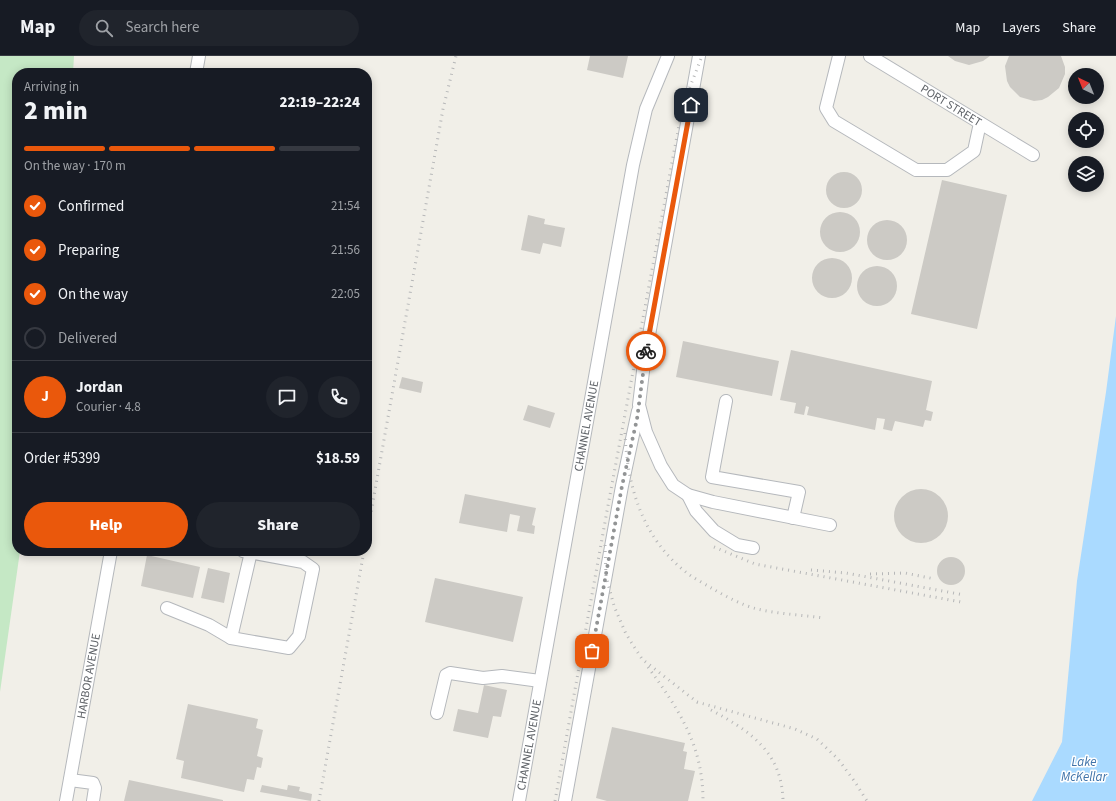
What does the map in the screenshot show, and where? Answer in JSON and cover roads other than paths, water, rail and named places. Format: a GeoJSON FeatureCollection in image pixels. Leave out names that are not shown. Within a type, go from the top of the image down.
{"type":"FeatureCollection","features":[{"type":"Feature","properties":{"kind":"street"},"geometry":{"type":"LineString","coordinates":[[197,68],[199,56]]}},
{"type":"Feature","properties":{"kind":"street","name":"CHANNEL AVENUE"},"geometry":{"type":"LineString","coordinates":[[519,801],[633,165],[646,109],[668,56]]}},
{"type":"Feature","properties":{"kind":"street"},"geometry":{"type":"LineString","coordinates":[[565,801],[622,486],[637,419],[644,363],[699,56]]}},
{"type":"Feature","properties":{"kind":"street"},"geometry":{"type":"LineString","coordinates":[[839,56],[826,108],[834,121],[916,170],[947,170],[974,151],[980,123]]}},
{"type":"Feature","properties":{"kind":"street","name":"PORT STREET"},"geometry":{"type":"LineString","coordinates":[[870,56],[1033,156]]}},
{"type":"Feature","properties":{"kind":"street"},"geometry":{"type":"LineString","coordinates":[[726,401],[712,477],[799,492],[793,518]]}},
{"type":"Feature","properties":{"kind":"street"},"geometry":{"type":"LineString","coordinates":[[639,405],[646,432],[660,466],[673,485],[688,495],[713,502],[830,525]]}},
{"type":"Feature","properties":{"kind":"street"},"geometry":{"type":"LineString","coordinates":[[688,495],[696,511],[714,531],[737,545],[753,548]]}},
{"type":"Feature","properties":{"kind":"street","name":"HARBOR AVENUE"},"geometry":{"type":"LineString","coordinates":[[66,801],[110,556]]}},
{"type":"Feature","properties":{"kind":"street"},"geometry":{"type":"LineString","coordinates":[[231,638],[246,556]]}},
{"type":"Feature","properties":{"kind":"street"},"geometry":{"type":"LineString","coordinates":[[167,608],[209,625],[231,638],[289,648],[298,636],[313,569],[303,562],[269,556]]}},
{"type":"Feature","properties":{"kind":"street"},"geometry":{"type":"LineString","coordinates":[[437,713],[446,675],[450,674],[483,678],[502,676],[540,681]]}},
{"type":"Feature","properties":{"kind":"street"},"geometry":{"type":"LineString","coordinates":[[70,780],[93,783],[95,788],[93,801]]}},
{"type":"Feature","properties":{"kind":"water","name":"Lake McKellar"},"geometry":{"type":"Polygon","coordinates":[[[1116,316],[1116,801],[1032,801],[1062,742],[1077,581],[1116,316]]]}},
{"type":"Feature","properties":{"kind":"railway"},"geometry":{"type":"LineString","coordinates":[[372,507],[443,109],[456,56]]}},
{"type":"Feature","properties":{"kind":"railway"},"geometry":{"type":"LineString","coordinates":[[555,801],[607,511],[683,105],[702,56]]}},
{"type":"Feature","properties":{"kind":"railway"},"geometry":{"type":"LineString","coordinates":[[625,433],[629,473],[640,510],[659,544],[687,573],[724,595],[757,609],[824,618]]}},
{"type":"Feature","properties":{"kind":"railway"},"geometry":{"type":"LineString","coordinates":[[605,545],[606,576],[614,606],[626,634],[642,659],[697,702],[795,729],[817,739],[838,759],[867,801]]}},
{"type":"Feature","properties":{"kind":"railway"},"geometry":{"type":"LineString","coordinates":[[714,547],[755,564],[961,602]]}},
{"type":"Feature","properties":{"kind":"railway"},"geometry":{"type":"LineString","coordinates":[[319,801],[363,556]]}},
{"type":"Feature","properties":{"kind":"railway"},"geometry":{"type":"LineString","coordinates":[[811,570],[846,573],[964,595]]}},
{"type":"Feature","properties":{"kind":"railway"},"geometry":{"type":"LineString","coordinates":[[870,574],[905,573],[935,579]]}},
{"type":"Feature","properties":{"kind":"railway"},"geometry":{"type":"LineString","coordinates":[[648,667],[670,698],[694,745],[699,762],[703,801]]}},
{"type":"Feature","properties":{"kind":"railway"},"geometry":{"type":"LineString","coordinates":[[711,710],[739,726],[751,735],[770,756],[777,769],[783,801]]}}]}
